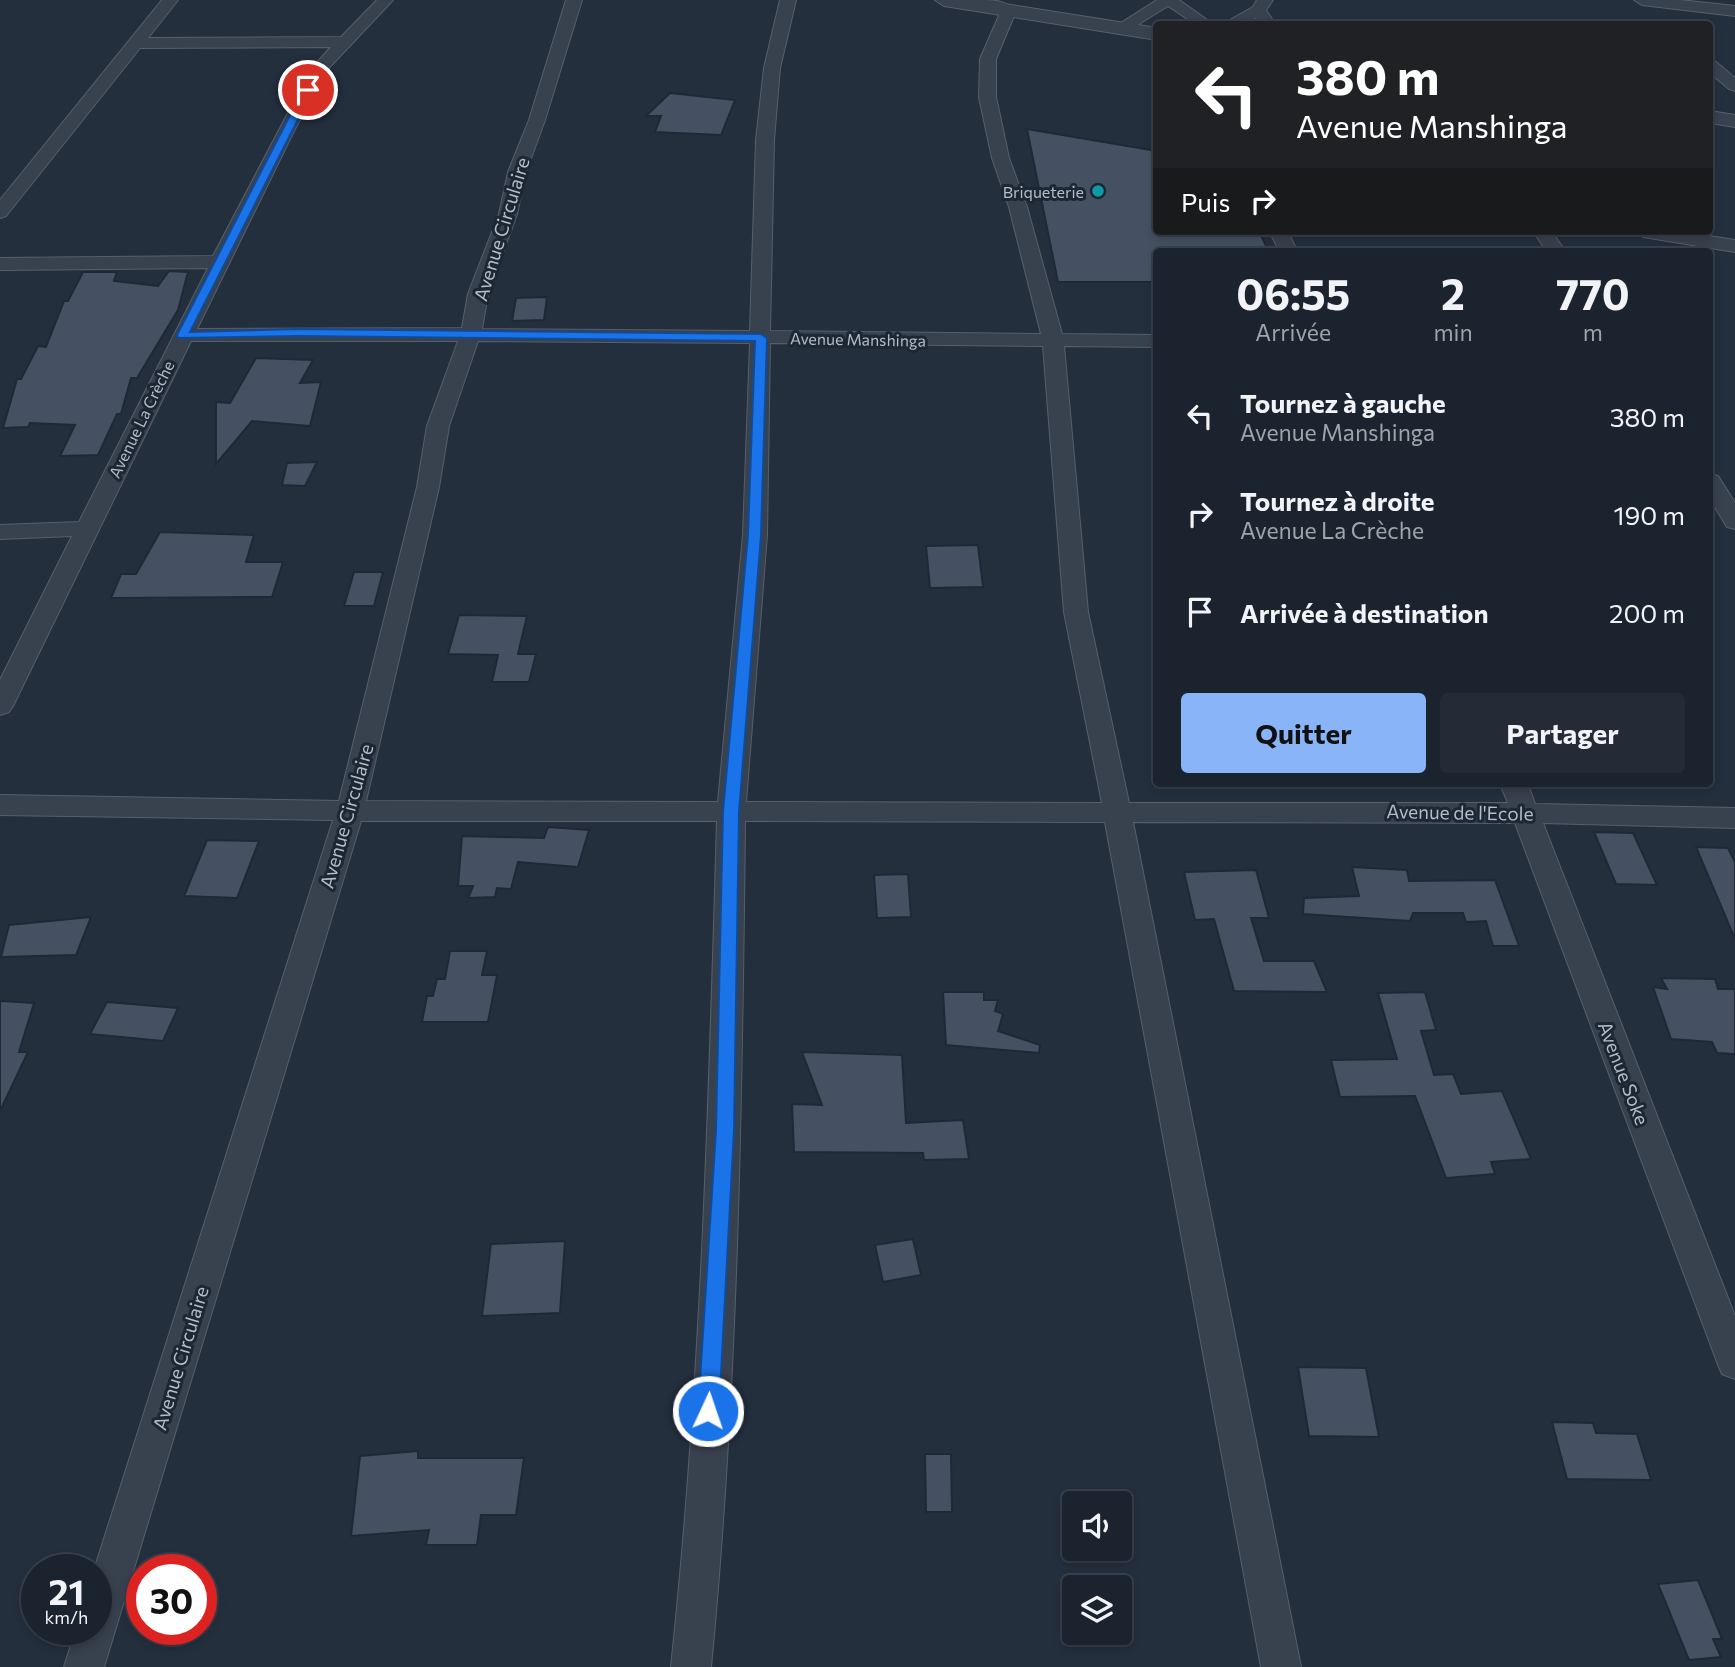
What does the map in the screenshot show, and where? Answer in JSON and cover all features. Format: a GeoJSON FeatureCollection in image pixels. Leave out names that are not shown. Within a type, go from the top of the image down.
{"type":"FeatureCollection","features":[{"type":"Feature","properties":{"kind":"street"},"geometry":{"type":"LineString","coordinates":[[0,212],[170,0]]}},
{"type":"Feature","properties":{"kind":"street","name":"Avenue La Crèche"},"geometry":{"type":"LineString","coordinates":[[0,706],[182,335],[314,80],[344,42],[385,0]]}},
{"type":"Feature","properties":{"kind":"street","name":"Avenue Circulaire"},"geometry":{"type":"LineString","coordinates":[[112,1577],[350,811],[428,488],[438,426],[461,355],[471,335],[478,294],[508,214],[517,172],[537,120],[574,0]]}},
{"type":"Feature","properties":{"kind":"street"},"geometry":{"type":"LineString","coordinates":[[691,1667],[699,1578],[725,1130],[731,812],[755,535],[767,113],[772,68],[788,0]]}},
{"type":"Feature","properties":{"kind":"street"},"geometry":{"type":"LineString","coordinates":[[944,0],[1153,33]]}},
{"type":"Feature","properties":{"kind":"street"},"geometry":{"type":"LineString","coordinates":[[987,0],[1008,11]]}},
{"type":"Feature","properties":{"kind":"street"},"geometry":{"type":"LineString","coordinates":[[1121,29],[1168,0],[1200,21]]}},
{"type":"Feature","properties":{"kind":"street"},"geometry":{"type":"LineString","coordinates":[[1627,0],[1648,16]]}},
{"type":"Feature","properties":{"kind":"street"},"geometry":{"type":"LineString","coordinates":[[1642,0],[1735,11]]}},
{"type":"Feature","properties":{"kind":"street"},"geometry":{"type":"LineString","coordinates":[[1237,21],[1261,5]]}},
{"type":"Feature","properties":{"kind":"street"},"geometry":{"type":"LineString","coordinates":[[1008,11],[986,66],[987,92],[1000,155],[1018,207],[1053,340],[1076,612],[1117,810],[1281,1667]]}},
{"type":"Feature","properties":{"kind":"street"},"geometry":{"type":"LineString","coordinates":[[135,43],[344,42]]}},
{"type":"Feature","properties":{"kind":"street"},"geometry":{"type":"LineString","coordinates":[[1713,68],[1735,86]]}},
{"type":"Feature","properties":{"kind":"street"},"geometry":{"type":"LineString","coordinates":[[1713,117],[1735,121]]}},
{"type":"Feature","properties":{"kind":"street"},"geometry":{"type":"LineString","coordinates":[[1668,235],[1735,246]]}},
{"type":"Feature","properties":{"kind":"street"},"geometry":{"type":"LineString","coordinates":[[0,264],[219,262]]}},
{"type":"Feature","properties":{"kind":"street","name":"Avenue Manshinga"},"geometry":{"type":"LineString","coordinates":[[182,335],[298,333],[1153,341]]}},
{"type":"Feature","properties":{"kind":"street"},"geometry":{"type":"LineString","coordinates":[[1713,486],[1735,522]]}},
{"type":"Feature","properties":{"kind":"street"},"geometry":{"type":"LineString","coordinates":[[0,532],[87,529]]}},
{"type":"Feature","properties":{"kind":"street","name":"Avenue de l'Ecole"},"geometry":{"type":"LineString","coordinates":[[0,805],[350,811],[1185,810],[1519,798],[1735,818]]}},
{"type":"Feature","properties":{"kind":"street","name":"Avenue Soke"},"geometry":{"type":"LineString","coordinates":[[1519,798],[1735,1362]]}},
{"type":"Feature","properties":{"kind":"street","name":"Avenue Circulaire"},"geometry":{"type":"LineString","coordinates":[[84,1667],[91,1645]]}},
{"type":"Feature","properties":{"kind":"building"},"geometry":{"type":"Polygon","coordinates":[[[670,93],[735,100],[721,135],[655,132],[661,116],[646,116],[670,93]]]}},
{"type":"Feature","properties":{"kind":"building","name":"Briqueterie"},"geometry":{"type":"Polygon","coordinates":[[[1027,129],[1153,150],[1153,235],[1261,235],[1267,248],[1153,248],[1153,282],[1058,282],[1027,129]]]}},
{"type":"Feature","properties":{"kind":"building"},"geometry":{"type":"Polygon","coordinates":[[[169,271],[188,272],[178,310],[137,378],[131,378],[121,414],[117,414],[98,455],[60,456],[75,425],[30,423],[28,427],[3,428],[17,379],[21,379],[38,346],[46,347],[64,301],[68,301],[83,272],[117,272],[114,281],[158,286],[169,271]]]}},
{"type":"Feature","properties":{"kind":"building"},"geometry":{"type":"Polygon","coordinates":[[[547,297],[544,320],[512,321],[516,298],[547,297]]]}},
{"type":"Feature","properties":{"kind":"building"},"geometry":{"type":"Polygon","coordinates":[[[256,358],[313,360],[300,383],[321,382],[310,426],[252,421],[216,464],[216,402],[230,403],[256,358]]]}},
{"type":"Feature","properties":{"kind":"building"},"geometry":{"type":"Polygon","coordinates":[[[317,462],[305,486],[282,485],[287,463],[317,462]]]}},
{"type":"Feature","properties":{"kind":"building"},"geometry":{"type":"Polygon","coordinates":[[[160,532],[254,535],[246,562],[283,562],[272,597],[111,598],[121,574],[136,574],[160,532]]]}},
{"type":"Feature","properties":{"kind":"building"},"geometry":{"type":"Polygon","coordinates":[[[978,545],[983,587],[930,588],[926,546],[978,545]]]}},
{"type":"Feature","properties":{"kind":"building"},"geometry":{"type":"Polygon","coordinates":[[[354,572],[383,572],[374,606],[344,606],[354,572]]]}},
{"type":"Feature","properties":{"kind":"building"},"geometry":{"type":"Polygon","coordinates":[[[459,615],[527,616],[518,654],[536,654],[529,682],[492,682],[498,655],[448,654],[459,615]]]}},
{"type":"Feature","properties":{"kind":"building"},"geometry":{"type":"Polygon","coordinates":[[[548,827],[589,830],[578,867],[518,862],[511,889],[497,888],[495,897],[468,898],[473,886],[458,886],[462,836],[544,838],[548,827]]]}},
{"type":"Feature","properties":{"kind":"building"},"geometry":{"type":"Polygon","coordinates":[[[1594,832],[1633,833],[1657,885],[1616,884],[1594,832]]]}},
{"type":"Feature","properties":{"kind":"building"},"geometry":{"type":"Polygon","coordinates":[[[207,840],[259,841],[237,898],[184,896],[207,840]]]}},
{"type":"Feature","properties":{"kind":"building"},"geometry":{"type":"Polygon","coordinates":[[[1696,847],[1728,848],[1735,862],[1735,939],[1696,847]]]}},
{"type":"Feature","properties":{"kind":"building"},"geometry":{"type":"Polygon","coordinates":[[[1352,867],[1407,870],[1409,881],[1495,880],[1519,946],[1493,946],[1486,921],[1466,922],[1463,913],[1413,913],[1410,921],[1303,914],[1304,898],[1359,896],[1352,867]]]}},
{"type":"Feature","properties":{"kind":"building"},"geometry":{"type":"Polygon","coordinates":[[[1256,870],[1269,918],[1251,918],[1264,961],[1314,961],[1327,992],[1234,991],[1214,919],[1195,920],[1184,872],[1256,870]]]}},
{"type":"Feature","properties":{"kind":"building"},"geometry":{"type":"Polygon","coordinates":[[[908,874],[911,917],[877,918],[874,875],[908,874]]]}},
{"type":"Feature","properties":{"kind":"building"},"geometry":{"type":"Polygon","coordinates":[[[91,917],[76,955],[1,957],[9,925],[91,917]]]}},
{"type":"Feature","properties":{"kind":"building"},"geometry":{"type":"Polygon","coordinates":[[[450,951],[487,951],[482,975],[497,975],[488,1022],[422,1022],[427,996],[433,996],[437,979],[445,979],[450,951]]]}},
{"type":"Feature","properties":{"kind":"building"},"geometry":{"type":"Polygon","coordinates":[[[1661,978],[1715,979],[1718,989],[1735,989],[1735,1054],[1717,1053],[1712,1042],[1671,1039],[1653,987],[1667,989],[1661,978]]]}},
{"type":"Feature","properties":{"kind":"building"},"geometry":{"type":"Polygon","coordinates":[[[943,992],[984,992],[984,1000],[998,1000],[995,1011],[1003,1014],[998,1031],[1040,1045],[1039,1053],[946,1045],[943,992]]]}},
{"type":"Feature","properties":{"kind":"building"},"geometry":{"type":"Polygon","coordinates":[[[1425,992],[1436,1030],[1421,1031],[1434,1075],[1453,1074],[1461,1094],[1502,1091],[1531,1159],[1491,1162],[1495,1174],[1446,1178],[1415,1096],[1340,1097],[1331,1060],[1397,1059],[1378,993],[1425,992]]]}},
{"type":"Feature","properties":{"kind":"building"},"geometry":{"type":"Polygon","coordinates":[[[0,1001],[34,1003],[19,1052],[28,1052],[0,1111],[0,1001]]]}},
{"type":"Feature","properties":{"kind":"building"},"geometry":{"type":"Polygon","coordinates":[[[107,1002],[178,1008],[163,1041],[90,1034],[107,1002]]]}},
{"type":"Feature","properties":{"kind":"building"},"geometry":{"type":"Polygon","coordinates":[[[802,1052],[902,1055],[906,1123],[963,1120],[969,1159],[924,1160],[923,1153],[794,1152],[792,1104],[822,1105],[802,1052]]]}},
{"type":"Feature","properties":{"kind":"building"},"geometry":{"type":"Polygon","coordinates":[[[913,1239],[921,1275],[883,1282],[875,1245],[913,1239]]]}},
{"type":"Feature","properties":{"kind":"building"},"geometry":{"type":"Polygon","coordinates":[[[565,1241],[560,1313],[482,1316],[491,1244],[565,1241]]]}},
{"type":"Feature","properties":{"kind":"building"},"geometry":{"type":"Polygon","coordinates":[[[1298,1367],[1366,1368],[1379,1437],[1309,1436],[1298,1367]]]}},
{"type":"Feature","properties":{"kind":"building"},"geometry":{"type":"Polygon","coordinates":[[[1552,1422],[1593,1423],[1596,1433],[1637,1434],[1651,1480],[1567,1479],[1552,1422]]]}},
{"type":"Feature","properties":{"kind":"building"},"geometry":{"type":"Polygon","coordinates":[[[418,1451],[418,1458],[524,1458],[516,1515],[481,1515],[477,1545],[426,1545],[429,1530],[351,1536],[360,1456],[418,1451]]]}},
{"type":"Feature","properties":{"kind":"building"},"geometry":{"type":"Polygon","coordinates":[[[925,1454],[951,1454],[952,1512],[926,1512],[925,1454]]]}},
{"type":"Feature","properties":{"kind":"building"},"geometry":{"type":"Polygon","coordinates":[[[1698,1580],[1722,1639],[1713,1639],[1721,1657],[1689,1660],[1658,1584],[1698,1580]]]}},
{"type":"Feature","properties":{"kind":"place","name":"Briqueterie"},"geometry":{"type":"Point","coordinates":[1098,191]}},
{"type":"Feature","properties":{"kind":"route"},"geometry":{"type":"LineString","coordinates":[[308,90],[182,335],[298,333],[761,338],[755,535],[731,812],[725,1130],[708,1411]]}}]}
